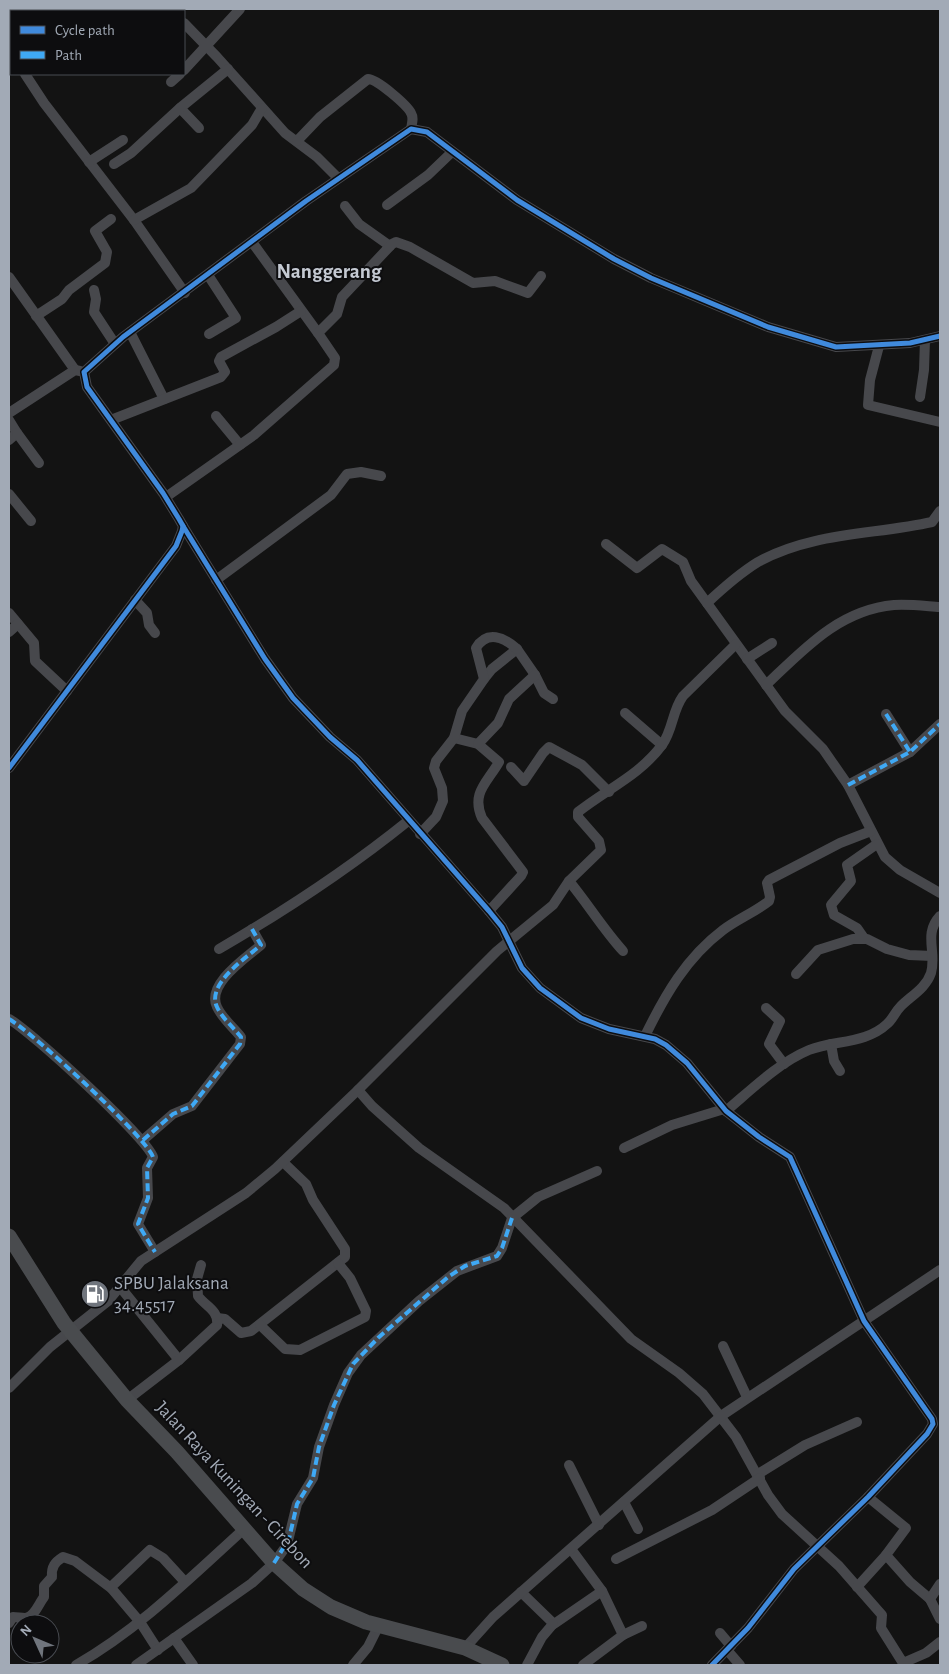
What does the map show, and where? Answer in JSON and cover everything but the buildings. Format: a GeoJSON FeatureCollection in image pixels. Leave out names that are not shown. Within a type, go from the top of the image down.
{"type":"FeatureCollection","features":[{"type":"Feature","properties":{"kind":"highway","name":"Jalan Raya Kuningan - Cirebon"},"geometry":{"type":"LineString","coordinates":[[9,1236],[70,1331],[126,1400],[177,1452],[274,1562],[313,1597],[348,1614],[379,1625],[465,1648],[502,1665]]}},
{"type":"Feature","properties":{"kind":"street"},"geometry":{"type":"LineString","coordinates":[[185,69],[240,9]]}},
{"type":"Feature","properties":{"kind":"street"},"geometry":{"type":"LineString","coordinates":[[185,24],[285,133],[297,141],[338,178]]}},
{"type":"Feature","properties":{"kind":"street"},"geometry":{"type":"LineString","coordinates":[[114,164],[131,153],[180,108],[228,69]]}},
{"type":"Feature","properties":{"kind":"street"},"geometry":{"type":"LineString","coordinates":[[27,75],[44,104],[134,220],[185,293]]}},
{"type":"Feature","properties":{"kind":"street"},"geometry":{"type":"LineString","coordinates":[[171,82],[179,75]]}},
{"type":"Feature","properties":{"kind":"street"},"geometry":{"type":"LineString","coordinates":[[297,141],[320,117],[368,79],[376,81],[408,110],[412,118],[411,129]]}},
{"type":"Feature","properties":{"kind":"street"},"geometry":{"type":"LineString","coordinates":[[180,108],[199,128]]}},
{"type":"Feature","properties":{"kind":"street"},"geometry":{"type":"LineString","coordinates":[[134,220],[191,188],[252,125],[262,108]]}},
{"type":"Feature","properties":{"kind":"street"},"geometry":{"type":"LineString","coordinates":[[9,413],[79,371],[338,178],[411,129],[427,132],[537,212],[651,278],[796,337],[836,347],[879,346],[925,340],[940,336]]}},
{"type":"Feature","properties":{"kind":"street"},"geometry":{"type":"LineString","coordinates":[[90,162],[123,140]]}},
{"type":"Feature","properties":{"kind":"street"},"geometry":{"type":"LineString","coordinates":[[387,204],[428,175],[452,152]]}},
{"type":"Feature","properties":{"kind":"street"},"geometry":{"type":"LineString","coordinates":[[346,206],[359,224],[390,246]]}},
{"type":"Feature","properties":{"kind":"street"},"geometry":{"type":"LineString","coordinates":[[36,316],[62,299],[69,290],[105,263],[108,256],[107,252],[95,231],[111,219]]}},
{"type":"Feature","properties":{"kind":"street"},"geometry":{"type":"LineString","coordinates":[[166,497],[240,445],[334,365],[335,358],[252,242]]}},
{"type":"Feature","properties":{"kind":"street"},"geometry":{"type":"LineString","coordinates":[[318,333],[338,314],[342,297],[396,242],[410,247],[473,283],[495,281],[528,293],[541,276]]}},
{"type":"Feature","properties":{"kind":"street"},"geometry":{"type":"LineString","coordinates":[[208,275],[236,318],[209,334]]}},
{"type":"Feature","properties":{"kind":"street"},"geometry":{"type":"LineString","coordinates":[[9,277],[36,316],[79,371],[87,387],[166,497],[274,672],[293,698],[330,738],[357,760],[408,821],[489,910],[509,940],[522,968],[540,988],[581,1018],[609,1029],[645,1036],[666,1045],[677,1054],[725,1110],[759,1137],[790,1157],[864,1321],[908,1383],[933,1424],[927,1434],[868,1498],[794,1569],[760,1614],[712,1665]]}},
{"type":"Feature","properties":{"kind":"street"},"geometry":{"type":"LineString","coordinates":[[94,290],[96,298],[94,312],[115,344]]}},
{"type":"Feature","properties":{"kind":"street"},"geometry":{"type":"LineString","coordinates":[[111,420],[221,377],[225,372],[220,361],[221,357],[301,311]]}},
{"type":"Feature","properties":{"kind":"street"},"geometry":{"type":"LineString","coordinates":[[130,332],[164,399]]}},
{"type":"Feature","properties":{"kind":"street"},"geometry":{"type":"LineString","coordinates":[[920,397],[924,370],[925,340]]}},
{"type":"Feature","properties":{"kind":"street"},"geometry":{"type":"LineString","coordinates":[[879,346],[870,380],[868,405],[940,422]]}},
{"type":"Feature","properties":{"kind":"street"},"geometry":{"type":"LineString","coordinates":[[216,416],[240,445]]}},
{"type":"Feature","properties":{"kind":"street"},"geometry":{"type":"LineString","coordinates":[[9,420],[13,437],[39,463]]}},
{"type":"Feature","properties":{"kind":"street"},"geometry":{"type":"LineString","coordinates":[[216,580],[331,495],[347,474],[361,472],[381,476]]}},
{"type":"Feature","properties":{"kind":"street"},"geometry":{"type":"LineString","coordinates":[[9,494],[31,521]]}},
{"type":"Feature","properties":{"kind":"street"},"geometry":{"type":"LineString","coordinates":[[708,602],[738,577],[773,555],[830,537],[930,522],[935,520],[940,511]]}},
{"type":"Feature","properties":{"kind":"street"},"geometry":{"type":"LineString","coordinates":[[9,768],[176,546],[183,526]]}},
{"type":"Feature","properties":{"kind":"street"},"geometry":{"type":"LineString","coordinates":[[606,544],[638,568],[659,550],[666,549],[683,562],[691,581],[785,711],[823,749],[848,785],[871,832],[892,864],[940,893]]}},
{"type":"Feature","properties":{"kind":"street"},"geometry":{"type":"LineString","coordinates":[[135,600],[147,612],[149,625],[155,633]]}},
{"type":"Feature","properties":{"kind":"street"},"geometry":{"type":"LineString","coordinates":[[766,685],[812,642],[839,621],[894,605],[940,607]]}},
{"type":"Feature","properties":{"kind":"street"},"geometry":{"type":"LineString","coordinates":[[9,613],[34,643],[35,661],[67,691]]}},
{"type":"Feature","properties":{"kind":"street"},"geometry":{"type":"LineString","coordinates":[[9,632],[18,624]]}},
{"type":"Feature","properties":{"kind":"street"},"geometry":{"type":"LineString","coordinates":[[484,679],[476,654],[479,643],[486,637],[501,637],[517,649],[535,675],[544,694],[553,699]]}},
{"type":"Feature","properties":{"kind":"street"},"geometry":{"type":"LineString","coordinates":[[747,659],[772,643]]}},
{"type":"Feature","properties":{"kind":"street"},"geometry":{"type":"LineString","coordinates":[[10,1383],[121,1288],[136,1266],[246,1193],[283,1162],[509,940],[553,905],[569,881],[601,850],[599,841],[578,817],[578,812],[636,772],[662,745],[670,729],[678,704],[736,644]]}},
{"type":"Feature","properties":{"kind":"street"},"geometry":{"type":"LineString","coordinates":[[420,834],[436,817],[442,801],[443,794],[434,768],[436,761],[454,738],[462,711],[492,669],[517,649]]}},
{"type":"Feature","properties":{"kind":"street"},"geometry":{"type":"LineString","coordinates":[[478,744],[498,723],[509,699],[535,675]]}},
{"type":"Feature","properties":{"kind":"street"},"geometry":{"type":"LineString","coordinates":[[625,713],[662,745]]}},
{"type":"Feature","properties":{"kind":"street"},"geometry":{"type":"LineString","coordinates":[[886,714],[910,752]]}},
{"type":"Feature","properties":{"kind":"street"},"geometry":{"type":"LineString","coordinates":[[848,785],[910,752],[940,724]]}},
{"type":"Feature","properties":{"kind":"street"},"geometry":{"type":"LineString","coordinates":[[454,738],[478,744],[500,762],[477,797],[478,808],[482,818],[523,872],[489,910]]}},
{"type":"Feature","properties":{"kind":"street"},"geometry":{"type":"LineString","coordinates":[[510,767],[524,781],[549,747],[582,765],[609,792]]}},
{"type":"Feature","properties":{"kind":"street"},"geometry":{"type":"LineString","coordinates":[[219,949],[340,874],[408,821]]}},
{"type":"Feature","properties":{"kind":"street"},"geometry":{"type":"LineString","coordinates":[[645,1036],[662,1001],[701,947],[725,928],[769,901],[767,883],[770,880],[840,843],[871,832]]}},
{"type":"Feature","properties":{"kind":"street"},"geometry":{"type":"LineString","coordinates":[[878,844],[847,865],[851,881],[831,905],[834,915],[857,928],[864,938],[887,949],[935,963]]}},
{"type":"Feature","properties":{"kind":"street"},"geometry":{"type":"LineString","coordinates":[[569,881],[592,908],[604,930],[623,950]]}},
{"type":"Feature","properties":{"kind":"street"},"geometry":{"type":"LineString","coordinates":[[624,1148],[672,1125],[725,1110],[784,1064],[808,1051],[864,1037],[888,1024],[900,1006],[928,981],[935,963],[929,941],[931,929],[940,916]]}},
{"type":"Feature","properties":{"kind":"street"},"geometry":{"type":"LineString","coordinates":[[143,1140],[173,1114],[192,1106],[240,1044],[241,1037],[217,1008],[215,994],[219,984],[229,972],[261,945],[252,929]]}},
{"type":"Feature","properties":{"kind":"street"},"geometry":{"type":"LineString","coordinates":[[796,974],[818,950],[853,939],[864,938]]}},
{"type":"Feature","properties":{"kind":"street"},"geometry":{"type":"LineString","coordinates":[[766,1008],[780,1021],[769,1044],[784,1064]]}},
{"type":"Feature","properties":{"kind":"street"},"geometry":{"type":"LineString","coordinates":[[9,1019],[77,1076],[143,1140],[154,1157],[147,1168],[148,1198],[138,1224],[155,1252]]}},
{"type":"Feature","properties":{"kind":"street"},"geometry":{"type":"LineString","coordinates":[[831,1044],[834,1061],[840,1071]]}},
{"type":"Feature","properties":{"kind":"street"},"geometry":{"type":"LineString","coordinates":[[358,1090],[372,1106],[419,1148],[504,1208],[631,1339],[689,1382],[722,1416],[759,1476],[768,1495],[782,1514],[839,1566],[882,1615],[881,1628],[903,1663],[926,1653],[940,1642]]}},
{"type":"Feature","properties":{"kind":"street"},"geometry":{"type":"LineString","coordinates":[[217,1318],[225,1319],[243,1334],[260,1325],[345,1257],[345,1250],[313,1200],[306,1184],[283,1162]]}},
{"type":"Feature","properties":{"kind":"street"},"geometry":{"type":"LineString","coordinates":[[136,1665],[252,1583],[274,1562],[289,1539],[297,1504],[312,1478],[334,1405],[353,1364],[378,1338],[452,1274],[465,1266],[497,1256],[502,1248],[512,1218],[538,1197],[597,1171]]}},
{"type":"Feature","properties":{"kind":"street"},"geometry":{"type":"LineString","coordinates":[[260,1325],[285,1349],[300,1350],[365,1316],[366,1311],[350,1278],[338,1263]]}},
{"type":"Feature","properties":{"kind":"street"},"geometry":{"type":"LineString","coordinates":[[126,1400],[179,1360],[216,1326],[217,1318],[214,1311],[198,1296],[197,1279],[200,1265]]}},
{"type":"Feature","properties":{"kind":"street"},"geometry":{"type":"LineString","coordinates":[[465,1648],[493,1617],[722,1416],[940,1270]]}},
{"type":"Feature","properties":{"kind":"street"},"geometry":{"type":"LineString","coordinates":[[121,1288],[179,1360]]}},
{"type":"Feature","properties":{"kind":"street"},"geometry":{"type":"LineString","coordinates":[[723,1346],[747,1398]]}},
{"type":"Feature","properties":{"kind":"street"},"geometry":{"type":"LineString","coordinates":[[616,1559],[712,1510],[805,1445],[857,1422]]}},
{"type":"Feature","properties":{"kind":"street"},"geometry":{"type":"LineString","coordinates":[[569,1465],[599,1525]]}},
{"type":"Feature","properties":{"kind":"street"},"geometry":{"type":"LineString","coordinates":[[857,1587],[886,1556],[906,1528],[868,1498]]}},
{"type":"Feature","properties":{"kind":"street"},"geometry":{"type":"LineString","coordinates":[[624,1502],[638,1529]]}},
{"type":"Feature","properties":{"kind":"street"},"geometry":{"type":"LineString","coordinates":[[76,1665],[111,1645],[140,1622],[244,1529]]}},
{"type":"Feature","properties":{"kind":"street"},"geometry":{"type":"LineString","coordinates":[[571,1549],[602,1591],[623,1635]]}},
{"type":"Feature","properties":{"kind":"street"},"geometry":{"type":"LineString","coordinates":[[112,1588],[150,1550],[163,1558],[185,1582]]}},
{"type":"Feature","properties":{"kind":"street"},"geometry":{"type":"LineString","coordinates":[[886,1556],[910,1582],[930,1599],[940,1619]]}},
{"type":"Feature","properties":{"kind":"street"},"geometry":{"type":"LineString","coordinates":[[9,1623],[13,1617],[28,1618],[33,1614],[37,1605],[44,1597],[44,1586],[52,1577],[51,1571],[56,1562],[63,1557],[75,1561],[112,1588],[140,1622],[158,1650]]}},
{"type":"Feature","properties":{"kind":"street"},"geometry":{"type":"LineString","coordinates":[[930,1599],[940,1584]]}},
{"type":"Feature","properties":{"kind":"street"},"geometry":{"type":"LineString","coordinates":[[527,1665],[542,1637],[553,1624],[602,1591]]}},
{"type":"Feature","properties":{"kind":"street"},"geometry":{"type":"LineString","coordinates":[[521,1592],[553,1624]]}},
{"type":"Feature","properties":{"kind":"street"},"geometry":{"type":"LineString","coordinates":[[353,1665],[368,1647],[379,1625]]}},
{"type":"Feature","properties":{"kind":"street"},"geometry":{"type":"LineString","coordinates":[[583,1664],[623,1635],[642,1626]]}},
{"type":"Feature","properties":{"kind":"street"},"geometry":{"type":"LineString","coordinates":[[720,1633],[740,1665]]}},
{"type":"Feature","properties":{"kind":"street"},"geometry":{"type":"LineString","coordinates":[[174,1638],[193,1665]]}},
{"type":"Feature","properties":{"kind":"marked path"},"geometry":{"type":"LineString","coordinates":[[886,714],[910,752]]}},
{"type":"Feature","properties":{"kind":"marked path"},"geometry":{"type":"LineString","coordinates":[[848,785],[910,752],[940,724]]}},
{"type":"Feature","properties":{"kind":"marked path"},"geometry":{"type":"LineString","coordinates":[[143,1140],[173,1114],[192,1106],[240,1044],[241,1037],[222,1015],[217,1007],[215,998],[217,989],[229,972],[261,945],[252,929]]}},
{"type":"Feature","properties":{"kind":"marked path"},"geometry":{"type":"LineString","coordinates":[[9,1019],[40,1043],[87,1085],[131,1129],[153,1157],[147,1168],[148,1198],[138,1224],[155,1252]]}},
{"type":"Feature","properties":{"kind":"marked path"},"geometry":{"type":"LineString","coordinates":[[274,1563],[289,1539],[297,1504],[313,1478],[319,1447],[334,1405],[353,1364],[378,1338],[448,1277],[465,1266],[497,1256],[502,1248],[512,1218]]}},
{"type":"Feature","properties":{"kind":"cycle path"},"geometry":{"type":"LineString","coordinates":[[9,768],[176,546],[183,526],[163,493],[87,387],[84,372],[123,337],[306,201],[411,129],[427,132],[517,200],[614,259],[651,278],[768,327],[836,347],[910,343],[940,336]]}},
{"type":"Feature","properties":{"kind":"cycle path"},"geometry":{"type":"LineString","coordinates":[[183,526],[265,659],[293,698],[330,737],[357,760],[489,911],[502,927],[522,968],[540,988],[581,1018],[609,1029],[655,1039],[666,1045],[687,1063],[726,1111],[759,1137],[790,1157],[864,1321],[932,1419],[933,1424],[927,1434],[868,1497],[794,1569],[748,1628],[712,1665]]}},
{"type":"Feature","properties":{"kind":"place","name":"SPBU Jalaksana 34.45517"},"geometry":{"type":"Point","coordinates":[95,1294]}},
{"type":"Feature","properties":{"kind":"district","name":"Nanggerang"},"geometry":{"type":"Point","coordinates":[329,271]}}]}
